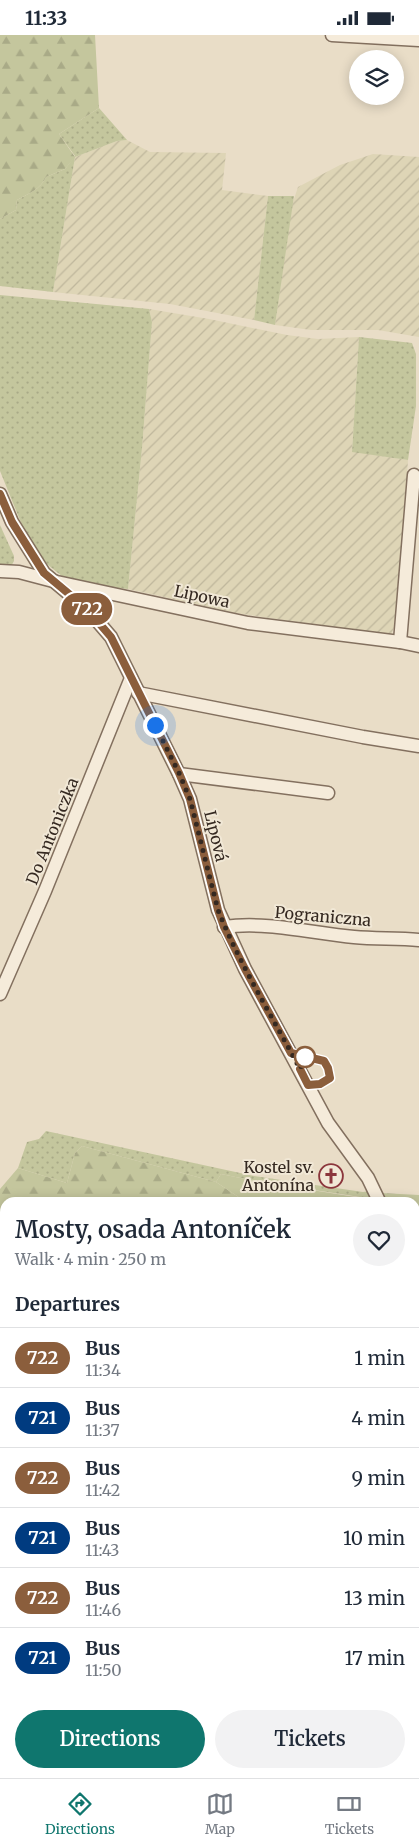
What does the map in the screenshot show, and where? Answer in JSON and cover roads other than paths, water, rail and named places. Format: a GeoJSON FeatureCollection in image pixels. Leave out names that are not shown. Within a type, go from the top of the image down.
{"type":"FeatureCollection","features":[{"type":"Feature","properties":{"kind":"street"},"geometry":{"type":"LineString","coordinates":[[332,35],[419,39]]}},
{"type":"Feature","properties":{"kind":"street"},"geometry":{"type":"LineString","coordinates":[[400,642],[414,475]]}},
{"type":"Feature","properties":{"kind":"street","name":"Lípová"},"geometry":{"type":"LineString","coordinates":[[0,494],[12,522],[44,573],[87,609],[111,637],[179,773],[190,799],[224,927],[328,1123],[368,1178],[377,1197]]}},
{"type":"Feature","properties":{"kind":"street","name":"Lipowa"},"geometry":{"type":"LineString","coordinates":[[0,571],[19,572],[57,582],[248,623],[419,646]]}},
{"type":"Feature","properties":{"kind":"street","name":"Do Antoniczka"},"geometry":{"type":"LineString","coordinates":[[0,994],[45,891],[131,678]]}},
{"type":"Feature","properties":{"kind":"street"},"geometry":{"type":"LineString","coordinates":[[138,693],[363,737],[419,746]]}},
{"type":"Feature","properties":{"kind":"street"},"geometry":{"type":"LineString","coordinates":[[179,773],[328,793]]}},
{"type":"Feature","properties":{"kind":"street","name":"Pograniczna"},"geometry":{"type":"LineString","coordinates":[[224,927],[238,925],[261,926],[355,937],[419,940]]}},
{"type":"Feature","properties":{"kind":"place","name":"Kostel sv. Antonína"},"geometry":{"type":"Point","coordinates":[331,1176]}}]}
